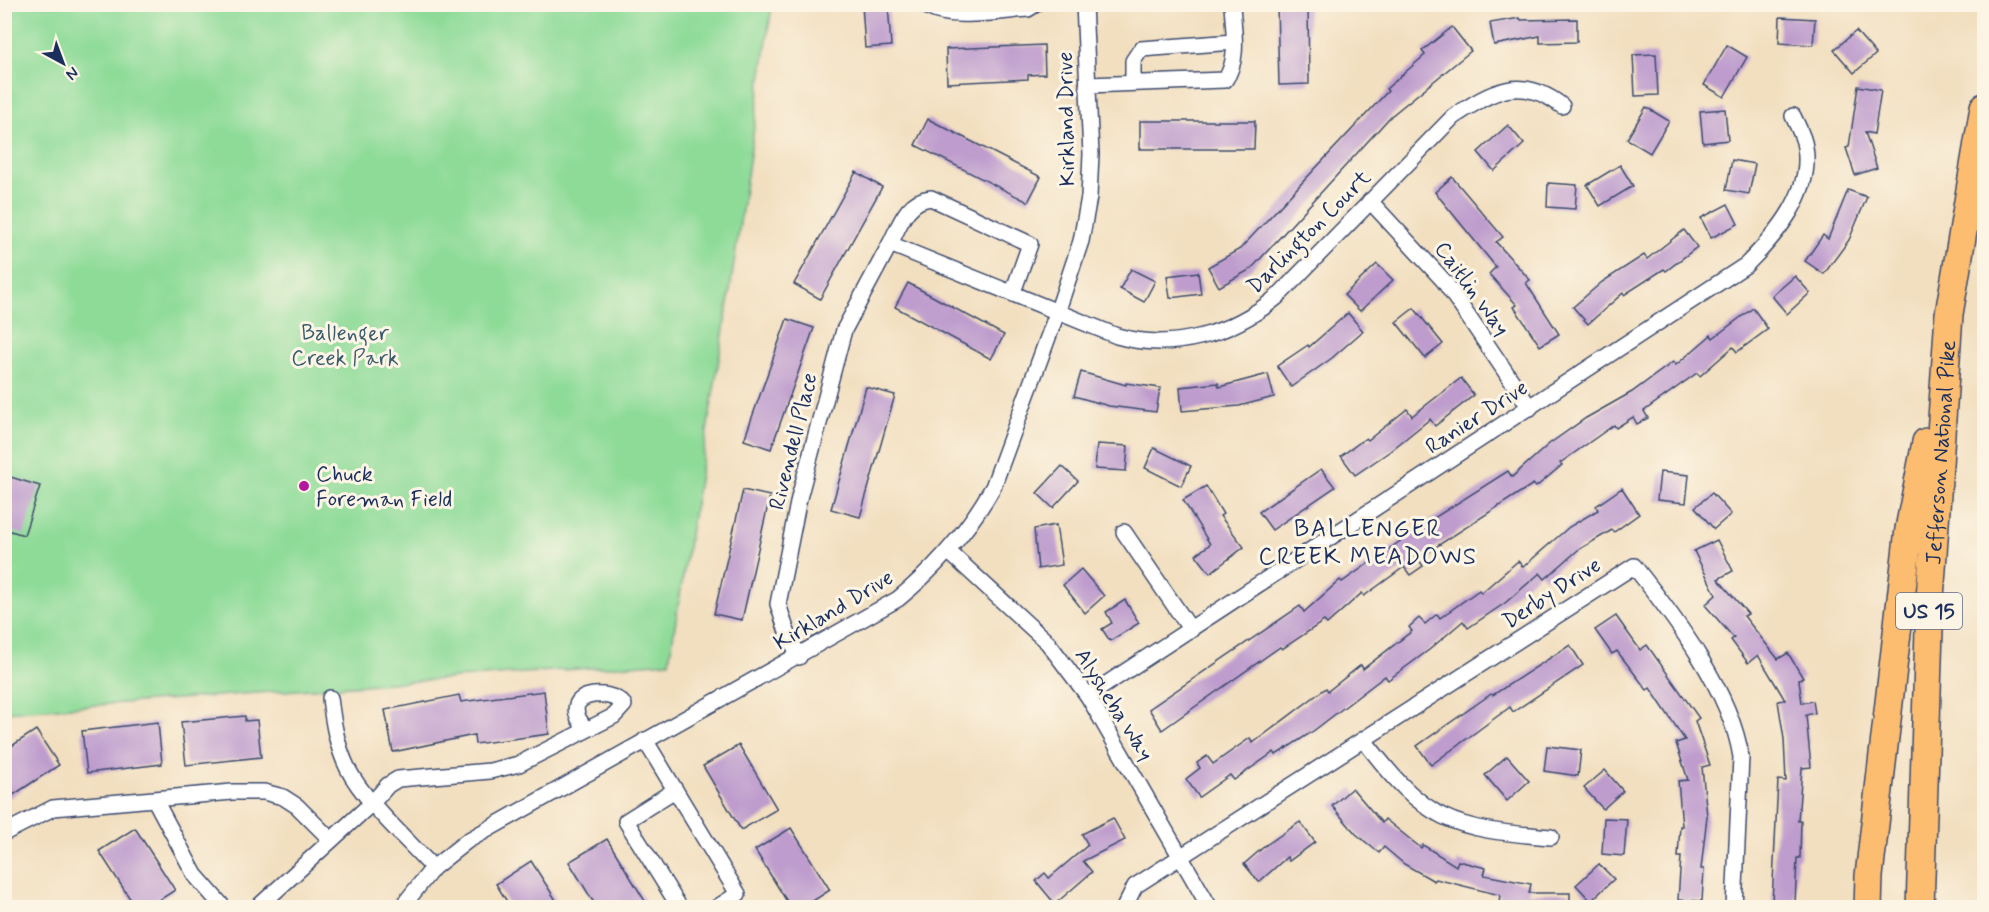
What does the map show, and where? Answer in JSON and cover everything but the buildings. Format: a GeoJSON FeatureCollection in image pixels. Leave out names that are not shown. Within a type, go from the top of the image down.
{"type":"FeatureCollection","features":[{"type":"Feature","properties":{"kind":"highway","name":"Jefferson National Pike"},"geometry":{"type":"LineString","coordinates":[[1920,908],[1930,599],[1949,314],[1984,107]]}},
{"type":"Feature","properties":{"kind":"highway"},"geometry":{"type":"LineString","coordinates":[[1868,908],[1869,876],[1910,529],[1949,314]]}},
{"type":"Feature","properties":{"kind":"street"},"geometry":{"type":"LineString","coordinates":[[924,4],[931,11],[951,14],[1028,9],[1036,4]]}},
{"type":"Feature","properties":{"kind":"street","name":"Kirkland Drive"},"geometry":{"type":"LineString","coordinates":[[401,908],[433,868],[467,841],[898,600],[948,552],[977,514],[993,487],[1081,241],[1089,197],[1091,154],[1084,4]]}},
{"type":"Feature","properties":{"kind":"street"},"geometry":{"type":"LineString","coordinates":[[1087,85],[1226,80],[1231,72],[1234,42],[1232,4]]}},
{"type":"Feature","properties":{"kind":"street"},"geometry":{"type":"LineString","coordinates":[[1133,82],[1133,61],[1141,49],[1234,42]]}},
{"type":"Feature","properties":{"kind":"street","name":"Darlington Court"},"geometry":{"type":"LineString","coordinates":[[1057,313],[1138,342],[1202,337],[1233,327],[1255,316],[1277,297],[1453,117],[1492,93],[1513,88],[1532,88],[1549,96],[1562,106]]}},
{"type":"Feature","properties":{"kind":"street","name":"Ranier Drive"},"geometry":{"type":"LineString","coordinates":[[1088,696],[1737,271],[1762,249],[1790,211],[1802,182],[1805,147],[1793,116]]}},
{"type":"Feature","properties":{"kind":"street","name":"Rivendell Place"},"geometry":{"type":"LineString","coordinates":[[799,657],[787,632],[778,604],[799,498],[844,330],[910,207],[920,199],[931,198],[1030,244],[1013,292]]}},
{"type":"Feature","properties":{"kind":"street","name":"Caitlin Way"},"geometry":{"type":"LineString","coordinates":[[1370,201],[1444,281],[1530,408]]}},
{"type":"Feature","properties":{"kind":"street"},"geometry":{"type":"LineString","coordinates":[[890,244],[1013,292],[1057,313]]}},
{"type":"Feature","properties":{"kind":"street"},"geometry":{"type":"LineString","coordinates":[[1124,532],[1191,630]]}},
{"type":"Feature","properties":{"kind":"street","name":"Alysheba Way"},"geometry":{"type":"LineString","coordinates":[[948,552],[1048,644],[1088,696],[1210,908]]}},
{"type":"Feature","properties":{"kind":"street","name":"Derby Drive"},"geometry":{"type":"LineString","coordinates":[[1124,908],[1136,886],[1634,566],[1673,616],[1729,712],[1738,736],[1741,758],[1734,908]]}},
{"type":"Feature","properties":{"kind":"street"},"geometry":{"type":"LineString","coordinates":[[330,698],[335,737],[349,771],[373,802],[433,868]]}},
{"type":"Feature","properties":{"kind":"street"},"geometry":{"type":"LineString","coordinates":[[257,908],[373,802],[387,785],[398,779],[490,771],[519,764],[586,729]]}},
{"type":"Feature","properties":{"kind":"street"},"geometry":{"type":"LineString","coordinates":[[645,740],[738,894],[716,908]]}},
{"type":"Feature","properties":{"kind":"street"},"geometry":{"type":"LineString","coordinates":[[1364,740],[1394,780],[1417,802],[1452,823],[1488,832],[1551,837]]}},
{"type":"Feature","properties":{"kind":"street"},"geometry":{"type":"LineString","coordinates":[[675,790],[626,821],[680,908]]}},
{"type":"Feature","properties":{"kind":"street"},"geometry":{"type":"LineString","coordinates":[[8,831],[53,808],[232,792],[264,792],[283,797],[297,806],[331,840]]}},
{"type":"Feature","properties":{"kind":"street"},"geometry":{"type":"LineString","coordinates":[[154,800],[195,875],[224,908]]}},
{"type":"Feature","properties":{"kind":"green space","name":"Ballenger Creek Park"},"geometry":{"type":"Polygon","coordinates":[[[5,5],[772,5],[728,304],[669,662],[5,712],[5,5]]]}},
{"type":"Feature","properties":{"kind":"place","name":"Chuck Foreman Field"},"geometry":{"type":"Point","coordinates":[304,486]}},
{"type":"Feature","properties":{"kind":"district","name":"BALLENGER CREEK MEADOWS"},"geometry":{"type":"Point","coordinates":[1368,542]}}]}
